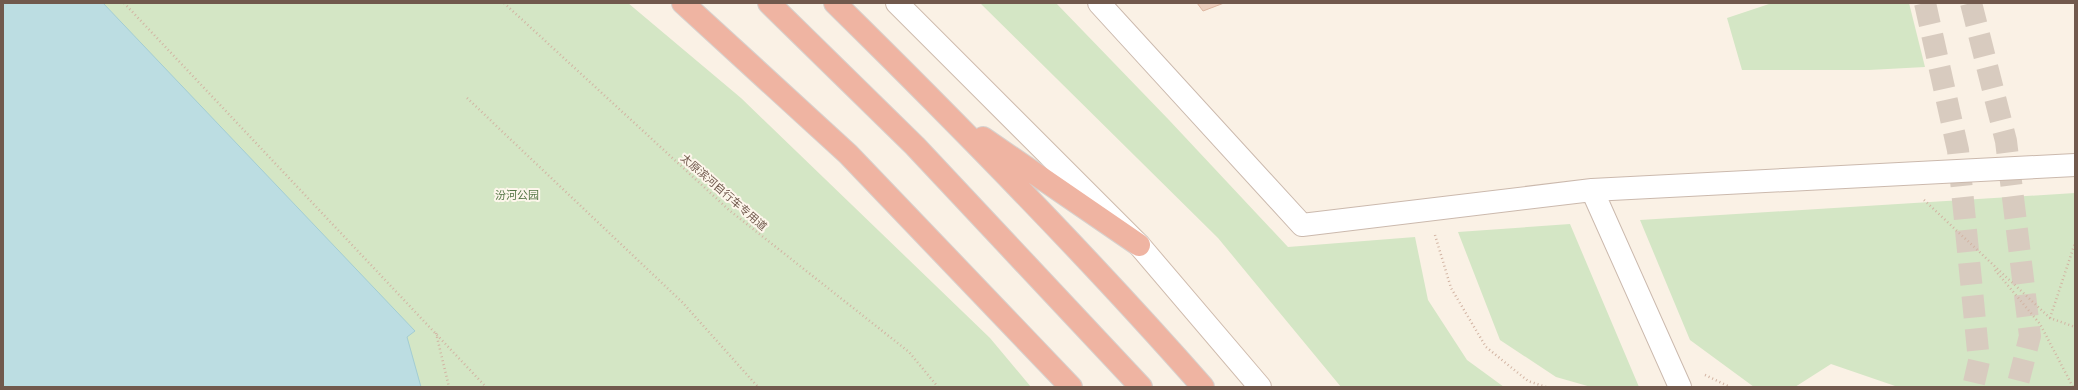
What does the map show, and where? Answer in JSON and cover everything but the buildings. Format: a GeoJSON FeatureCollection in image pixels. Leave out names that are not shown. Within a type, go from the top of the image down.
{"type":"FeatureCollection","features":[{"type":"Feature","properties":{"kind":"highway"},"geometry":{"type":"LineString","coordinates":[[683,3],[848,154],[1071,387]]}},
{"type":"Feature","properties":{"kind":"highway"},"geometry":{"type":"LineString","coordinates":[[769,3],[915,146],[1142,387]]}},
{"type":"Feature","properties":{"kind":"highway"},"geometry":{"type":"LineString","coordinates":[[835,3],[948,114],[1161,339],[1202,387]]}},
{"type":"Feature","properties":{"kind":"highway"},"geometry":{"type":"LineString","coordinates":[[948,114],[1139,245]]}},
{"type":"Feature","properties":{"kind":"street"},"geometry":{"type":"LineString","coordinates":[[897,3],[1139,245],[1260,387]]}},
{"type":"Feature","properties":{"kind":"street"},"geometry":{"type":"LineString","coordinates":[[1099,3],[1302,225],[1592,190],[2075,165]]}},
{"type":"Feature","properties":{"kind":"street"},"geometry":{"type":"LineString","coordinates":[[1592,190],[1680,387]]}},
{"type":"Feature","properties":{"kind":"path"},"geometry":{"type":"LineString","coordinates":[[124,3],[486,387]]}},
{"type":"Feature","properties":{"kind":"path","name":"太原滨河自行车专用道"},"geometry":{"type":"LineString","coordinates":[[504,3],[729,210],[909,352],[938,387]]}},
{"type":"Feature","properties":{"kind":"path"},"geometry":{"type":"LineString","coordinates":[[467,98],[683,303],[758,387]]}},
{"type":"Feature","properties":{"kind":"path"},"geometry":{"type":"LineString","coordinates":[[1898,174],[1990,263],[2050,318],[2075,327]]}},
{"type":"Feature","properties":{"kind":"path"},"geometry":{"type":"LineString","coordinates":[[1427,210],[1451,288],[1486,347],[1528,381],[1546,387]]}},
{"type":"Feature","properties":{"kind":"path"},"geometry":{"type":"LineString","coordinates":[[2050,318],[2075,243]]}},
{"type":"Feature","properties":{"kind":"path"},"geometry":{"type":"LineString","coordinates":[[1990,263],[2040,324],[2073,387]]}},
{"type":"Feature","properties":{"kind":"path"},"geometry":{"type":"LineString","coordinates":[[436,333],[449,387]]}},
{"type":"Feature","properties":{"kind":"green space","name":"汾河公园"},"geometry":{"type":"Polygon","coordinates":[[[3,3],[628,3],[741,98],[990,338],[1031,387],[3,387],[3,3]]]}},
{"type":"Feature","properties":{"kind":"green space"},"geometry":{"type":"Polygon","coordinates":[[[980,3],[1056,3],[1169,120],[1288,247],[1415,237],[1428,300],[1467,360],[1504,387],[1341,387],[1218,238],[980,3]]]}},
{"type":"Feature","properties":{"kind":"green space"},"geometry":{"type":"Polygon","coordinates":[[[1772,3],[1909,3],[1925,67],[1869,70],[1742,70],[1727,18],[1772,3]]]}},
{"type":"Feature","properties":{"kind":"green space"},"geometry":{"type":"Polygon","coordinates":[[[2075,193],[2075,387],[1898,387],[1831,364],[1795,387],[1754,387],[1690,340],[1640,220],[2075,193]]]}},
{"type":"Feature","properties":{"kind":"green space"},"geometry":{"type":"Polygon","coordinates":[[[1570,224],[1639,387],[1591,387],[1556,377],[1500,340],[1458,232],[1570,224]]]}},
{"type":"Feature","properties":{"kind":"water"},"geometry":{"type":"Polygon","coordinates":[[[3,3],[103,3],[415,331],[407,337],[421,387],[3,387],[3,3]]]}},
{"type":"Feature","properties":{"kind":"tunnel"},"geometry":{"type":"LineString","coordinates":[[1925,3],[1958,150],[1979,361],[1973,387]]}},
{"type":"Feature","properties":{"kind":"tunnel"},"geometry":{"type":"LineString","coordinates":[[1971,3],[2006,141],[2030,336],[2017,387]]}}]}
